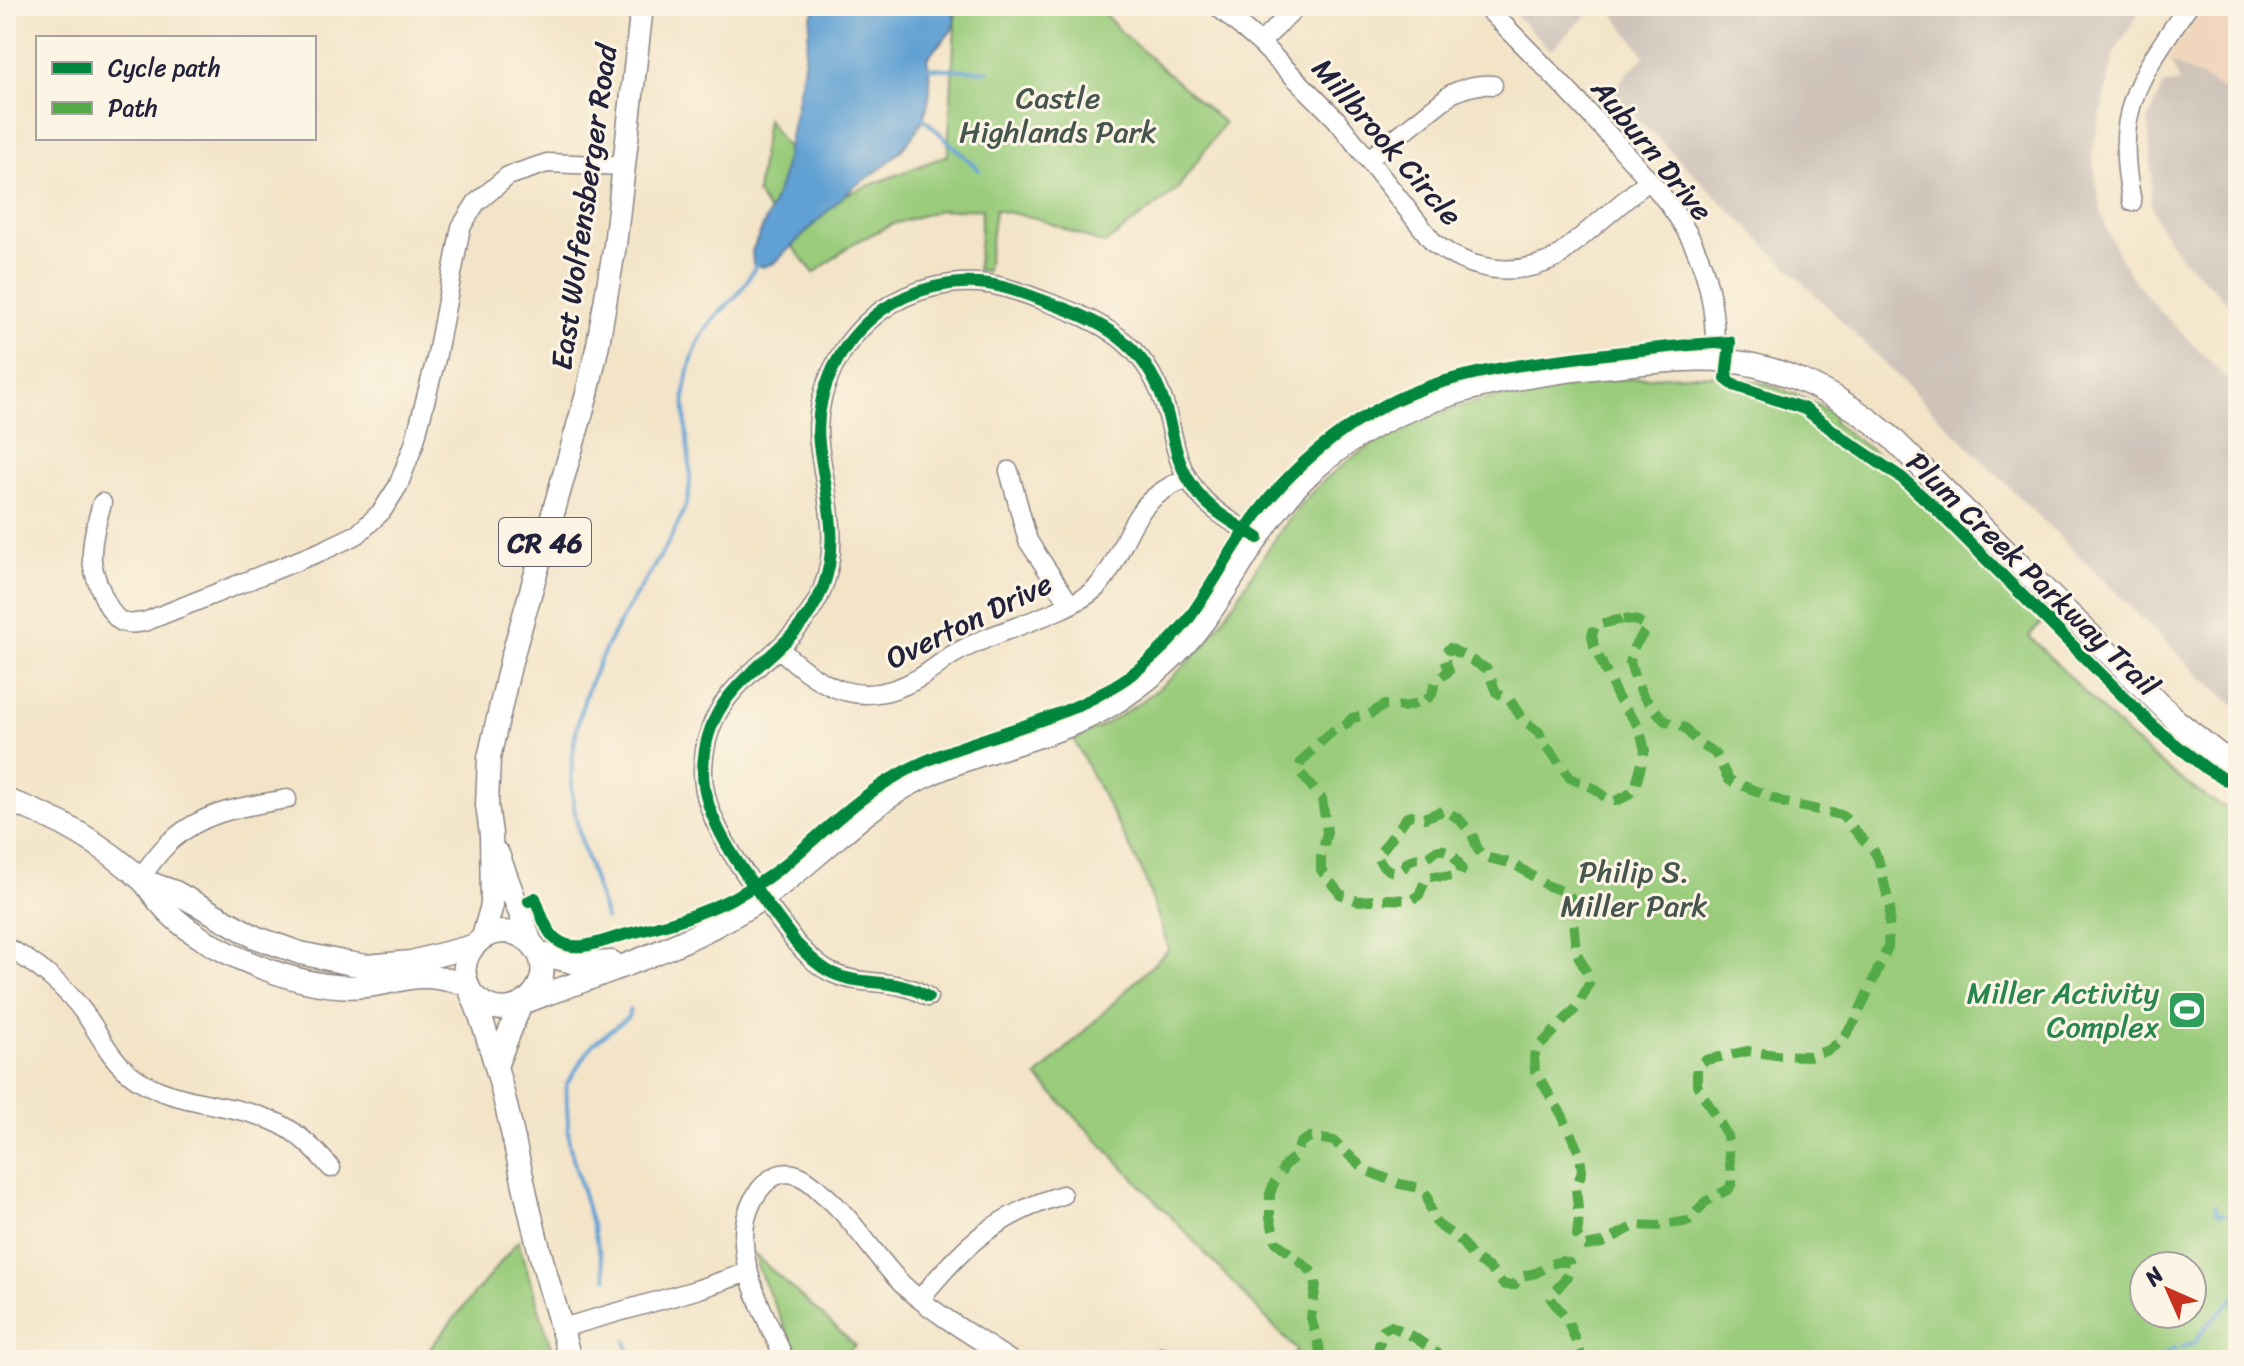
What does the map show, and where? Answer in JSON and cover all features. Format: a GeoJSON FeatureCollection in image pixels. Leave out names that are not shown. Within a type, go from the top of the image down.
{"type":"FeatureCollection","features":[{"type":"Feature","properties":{"kind":"main road","name":"East Wolfensberger Road"},"geometry":{"type":"LineString","coordinates":[[478,942],[492,905],[491,834],[487,805],[489,758],[511,661],[587,394],[610,283],[642,6]]}},
{"type":"Feature","properties":{"kind":"main road"},"geometry":{"type":"LineString","coordinates":[[6,800],[78,832],[142,880],[161,905],[199,936],[239,958],[281,974],[342,986],[363,987],[423,976],[469,989],[485,1005],[511,1009],[683,942],[763,897],[872,807],[917,780],[943,768],[1074,724],[1142,684],[1193,636],[1290,494],[1327,458],[1378,423],[1433,399],[1519,378],[1575,369],[1715,360],[1758,367],[1800,380],[1843,402],[1879,426],[2177,721],[2217,753],[2238,765]]}},
{"type":"Feature","properties":{"kind":"main road","name":"East Wolfensberger Road"},"geometry":{"type":"LineString","coordinates":[[491,834],[534,948]]}},
{"type":"Feature","properties":{"kind":"main road"},"geometry":{"type":"LineString","coordinates":[[142,880],[175,892],[266,941],[300,953],[367,966],[411,962],[478,942],[495,933],[520,935],[534,948],[541,962],[541,979],[533,995],[523,1004],[496,1066]]}},
{"type":"Feature","properties":{"kind":"main road"},"geometry":{"type":"LineString","coordinates":[[478,942],[465,964],[469,989],[496,1066],[537,1244],[570,1360]]}},
{"type":"Feature","properties":{"kind":"main road"},"geometry":{"type":"LineString","coordinates":[[534,948],[579,964],[637,961]]}},
{"type":"Feature","properties":{"kind":"street","name":"Millbrook Circle"},"geometry":{"type":"LineString","coordinates":[[1217,6],[1260,43],[1336,119],[1434,243],[1473,265],[1503,270],[1533,267],[1556,258],[1649,180]]}},
{"type":"Feature","properties":{"kind":"street"},"geometry":{"type":"LineString","coordinates":[[1260,43],[1298,6]]}},
{"type":"Feature","properties":{"kind":"street","name":"Auburn Drive"},"geometry":{"type":"LineString","coordinates":[[1485,6],[1549,69],[1649,180],[1679,219],[1700,258],[1710,296],[1715,360]]}},
{"type":"Feature","properties":{"kind":"street"},"geometry":{"type":"LineString","coordinates":[[2132,202],[2125,153],[2130,105],[2144,72],[2188,6]]}},
{"type":"Feature","properties":{"kind":"street"},"geometry":{"type":"LineString","coordinates":[[1369,159],[1451,94],[1466,87],[1493,85]]}},
{"type":"Feature","properties":{"kind":"street"},"geometry":{"type":"LineString","coordinates":[[102,503],[95,529],[92,561],[102,594],[114,615],[122,622],[135,624],[358,534],[382,511],[398,486],[414,444],[436,359],[461,227],[476,203],[508,176],[547,163],[624,166]]}},
{"type":"Feature","properties":{"kind":"street"},"geometry":{"type":"LineString","coordinates":[[928,997],[900,984],[850,979],[817,963],[796,943],[763,897],[719,832],[707,804],[703,771],[707,739],[720,707],[742,679],[796,631],[815,603],[827,574],[832,526],[818,441],[818,423],[823,392],[837,361],[862,327],[886,307],[913,293],[942,285],[987,283],[1070,310],[1108,329],[1128,345],[1149,372],[1164,402],[1174,447],[1196,492],[1212,508],[1258,538]]}},
{"type":"Feature","properties":{"kind":"street"},"geometry":{"type":"LineString","coordinates":[[1009,471],[1028,541],[1070,604]]}},
{"type":"Feature","properties":{"kind":"street","name":"Overton Drive"},"geometry":{"type":"LineString","coordinates":[[779,648],[799,668],[840,691],[873,694],[911,683],[971,645],[1070,604],[1094,590],[1111,570],[1131,527],[1145,506],[1160,492],[1187,478]]}},
{"type":"Feature","properties":{"kind":"street"},"geometry":{"type":"LineString","coordinates":[[142,880],[170,841],[196,821],[224,810],[287,799]]}},
{"type":"Feature","properties":{"kind":"street"},"geometry":{"type":"LineString","coordinates":[[6,947],[37,967],[73,999],[100,1041],[128,1072],[161,1092],[261,1116],[281,1125],[300,1137],[331,1168]]}},
{"type":"Feature","properties":{"kind":"street"},"geometry":{"type":"LineString","coordinates":[[785,1360],[748,1272],[743,1247],[744,1231],[753,1201],[761,1188],[770,1179],[790,1173],[800,1176],[834,1202],[901,1283],[1010,1360]]}},
{"type":"Feature","properties":{"kind":"street"},"geometry":{"type":"LineString","coordinates":[[920,1299],[966,1246],[989,1229],[1037,1203],[1062,1195]]}},
{"type":"Feature","properties":{"kind":"street"},"geometry":{"type":"LineString","coordinates":[[562,1328],[748,1272]]}},
{"type":"Feature","properties":{"kind":"shaded area"},"geometry":{"type":"Polygon","coordinates":[[[1506,6],[1595,6],[1551,50],[1506,6]]]}},
{"type":"Feature","properties":{"kind":"shaded area"},"geometry":{"type":"Polygon","coordinates":[[[1613,6],[1688,6],[1691,9],[1694,6],[2143,6],[2114,53],[2092,153],[2101,212],[2129,274],[2159,310],[2238,390],[2238,708],[2197,673],[1610,91],[1645,56],[1610,9],[1613,6]]]}},
{"type":"Feature","properties":{"kind":"shaded area"},"geometry":{"type":"Polygon","coordinates":[[[2204,6],[2238,6],[2238,98],[2167,60],[2204,6]]]}},
{"type":"Feature","properties":{"kind":"shaded area"},"geometry":{"type":"Polygon","coordinates":[[[2171,62],[2238,97],[2238,312],[2182,258],[2159,226],[2154,213],[2148,122],[2163,85],[2180,82],[2171,62]]]}},
{"type":"Feature","properties":{"kind":"green space","name":"Castle Highlands Park"},"geometry":{"type":"Polygon","coordinates":[[[956,6],[1097,6],[1120,31],[1224,123],[1176,191],[1104,244],[1036,218],[995,210],[987,271],[977,270],[982,209],[940,210],[893,224],[852,244],[814,273],[787,240],[757,193],[767,119],[824,203],[948,155],[956,6]]]}},
{"type":"Feature","properties":{"kind":"green space","name":"Philip S. Miller Park"},"geometry":{"type":"Polygon","coordinates":[[[1687,375],[1729,377],[1782,389],[1836,415],[1833,422],[1878,455],[1936,508],[2046,618],[2029,636],[2102,710],[2179,778],[2238,814],[2238,1360],[1289,1360],[1297,1351],[1037,1077],[1169,949],[1143,873],[1074,740],[1115,719],[1170,680],[1202,647],[1225,616],[1286,523],[1324,481],[1367,448],[1415,423],[1467,404],[1577,383],[1687,375]]]}},
{"type":"Feature","properties":{"kind":"green space"},"geometry":{"type":"Polygon","coordinates":[[[518,1241],[555,1360],[420,1360],[518,1241]]]}},
{"type":"Feature","properties":{"kind":"green space"},"geometry":{"type":"Polygon","coordinates":[[[755,1255],[855,1345],[840,1360],[800,1360],[759,1271],[755,1255]]]}},
{"type":"Feature","properties":{"kind":"water"},"geometry":{"type":"Polygon","coordinates":[[[818,6],[951,6],[954,23],[948,35],[927,59],[930,93],[926,109],[921,123],[903,149],[851,189],[774,263],[762,267],[753,264],[752,251],[782,178],[811,17],[818,6]]]}},
{"type":"Feature","properties":{"kind":"waterway"},"geometry":{"type":"LineString","coordinates":[[927,68],[989,71]]}},
{"type":"Feature","properties":{"kind":"waterway"},"geometry":{"type":"LineString","coordinates":[[920,115],[979,170]]}},
{"type":"Feature","properties":{"kind":"waterway"},"geometry":{"type":"LineString","coordinates":[[606,919],[574,806],[572,766],[579,720],[603,654],[667,545],[687,501],[690,463],[685,393],[696,349],[704,332],[738,294],[757,263]]}},
{"type":"Feature","properties":{"kind":"waterway"},"geometry":{"type":"LineString","coordinates":[[607,1278],[569,1144],[566,1085],[592,1045],[628,1017],[630,1009]]}},
{"type":"Feature","properties":{"kind":"waterway"},"geometry":{"type":"LineString","coordinates":[[2215,1205],[2217,1212],[2223,1214]]}},
{"type":"Feature","properties":{"kind":"waterway"},"geometry":{"type":"LineString","coordinates":[[2228,1215],[2238,1216]]}},
{"type":"Feature","properties":{"kind":"waterway"},"geometry":{"type":"LineString","coordinates":[[2182,1347],[2195,1342],[2206,1326],[2238,1294]]}},
{"type":"Feature","properties":{"kind":"waterway"},"geometry":{"type":"LineString","coordinates":[[626,1341],[631,1360]]}},
{"type":"Feature","properties":{"kind":"waterway"},"geometry":{"type":"LineString","coordinates":[[2158,1360],[2175,1348]]}},
{"type":"Feature","properties":{"kind":"marked path"},"geometry":{"type":"LineString","coordinates":[[1623,619],[1638,621],[1646,627],[1634,647],[1630,662],[1643,696],[1665,721],[1685,728],[1697,742],[1715,753],[1729,780],[1785,803],[1841,815],[1872,848],[1878,858],[1890,907],[1888,947],[1855,1021],[1842,1040],[1829,1050],[1810,1056],[1748,1051],[1706,1060],[1697,1066],[1697,1085],[1727,1135],[1732,1182],[1729,1189],[1705,1202],[1689,1221],[1657,1226],[1636,1225],[1602,1243],[1586,1246],[1577,1235],[1576,1189],[1582,1171],[1580,1155],[1562,1115],[1535,1071],[1534,1057],[1537,1049],[1578,1006],[1589,984],[1576,951],[1571,898],[1514,864],[1485,857],[1478,850],[1472,834],[1459,819],[1445,810],[1424,818],[1407,817],[1377,857],[1394,872],[1413,859],[1444,850],[1457,861],[1462,870],[1459,875],[1431,876],[1425,881],[1419,895],[1411,900],[1358,901],[1340,894],[1321,870],[1327,832],[1322,799],[1298,770],[1301,762],[1317,745],[1352,718],[1370,714],[1385,705],[1404,707],[1425,701],[1432,694],[1435,682],[1449,671],[1443,654],[1450,648],[1487,669],[1496,692],[1510,700],[1523,720],[1539,732],[1545,746],[1570,778],[1594,788],[1607,799],[1615,801],[1625,797],[1635,789],[1645,750],[1639,727],[1618,698],[1592,635],[1595,625],[1623,619]]}},
{"type":"Feature","properties":{"kind":"marked path"},"geometry":{"type":"LineString","coordinates":[[1321,1360],[1311,1318],[1315,1277],[1276,1242],[1270,1217],[1270,1194],[1274,1183],[1286,1164],[1296,1156],[1300,1143],[1310,1137],[1334,1141],[1365,1170],[1400,1184],[1420,1188],[1427,1195],[1437,1224],[1461,1241],[1474,1259],[1488,1267],[1504,1285],[1514,1285],[1522,1276],[1536,1273],[1551,1264],[1569,1263],[1566,1278],[1551,1299],[1567,1319],[1583,1360]]}},
{"type":"Feature","properties":{"kind":"marked path"},"geometry":{"type":"LineString","coordinates":[[1376,1360],[1382,1332],[1391,1326],[1414,1337],[1447,1360]]}},
{"type":"Feature","properties":{"kind":"cycle path"},"geometry":{"type":"LineString","coordinates":[[928,997],[903,986],[842,977],[812,959],[796,943],[737,861],[712,816],[705,793],[703,771],[707,738],[718,712],[733,691],[808,616],[828,572],[830,517],[818,425],[825,387],[842,352],[867,322],[882,310],[906,296],[947,284],[974,283],[1003,287],[1086,318],[1119,337],[1145,364],[1164,403],[1182,468],[1201,497],[1258,538]]}},
{"type":"Feature","properties":{"kind":"cycle path","name":"Plum Creek Parkway Trail"},"geometry":{"type":"LineString","coordinates":[[529,901],[535,898],[547,927],[565,945],[586,946],[689,917],[765,879],[861,800],[913,767],[1060,713],[1115,686],[1153,657],[1182,627],[1248,527],[1270,497],[1300,466],[1368,414],[1410,393],[1507,367],[1636,350],[1730,342],[1726,379],[1734,385],[1805,409],[1902,478],[2157,730],[2207,769],[2238,787]]}},
{"type":"Feature","properties":{"kind":"place","name":"Miller Activity Complex"},"geometry":{"type":"Point","coordinates":[2187,1010]}}]}
